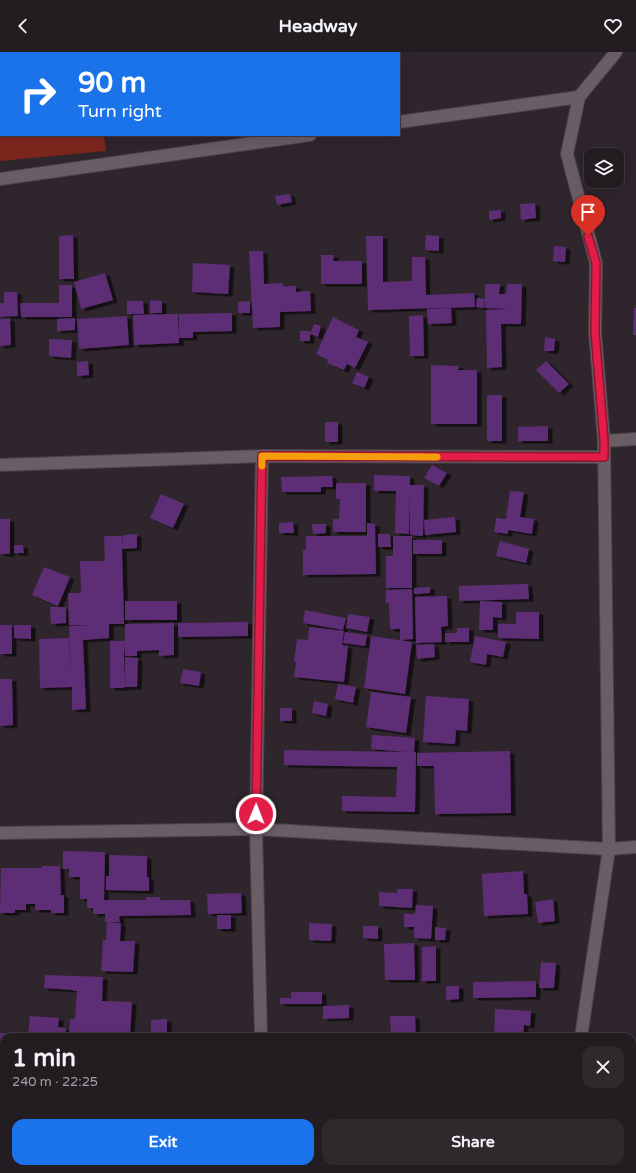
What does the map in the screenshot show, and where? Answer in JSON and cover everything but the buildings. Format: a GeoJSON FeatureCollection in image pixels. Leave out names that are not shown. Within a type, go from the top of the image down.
{"type":"FeatureCollection","features":[{"type":"Feature","properties":{"kind":"street"},"geometry":{"type":"LineString","coordinates":[[582,1033],[609,849],[604,441],[595,332],[596,263],[568,154],[579,97],[616,52]]}},
{"type":"Feature","properties":{"kind":"street"},"geometry":{"type":"LineString","coordinates":[[400,122],[579,97]]}},
{"type":"Feature","properties":{"kind":"street"},"geometry":{"type":"LineString","coordinates":[[0,179],[303,136]]}},
{"type":"Feature","properties":{"kind":"street"},"geometry":{"type":"LineString","coordinates":[[604,441],[636,439]]}},
{"type":"Feature","properties":{"kind":"street"},"geometry":{"type":"LineString","coordinates":[[0,465],[262,456],[604,457]]}},
{"type":"Feature","properties":{"kind":"street"},"geometry":{"type":"LineString","coordinates":[[261,1033],[256,829],[262,456]]}},
{"type":"Feature","properties":{"kind":"street"},"geometry":{"type":"LineString","coordinates":[[0,833],[256,829],[609,849],[636,846]]}},
{"type":"Feature","properties":{"kind":"shaded area"},"geometry":{"type":"Polygon","coordinates":[[[0,136],[104,136],[106,151],[0,161],[0,136]]]}},
{"type":"Feature","properties":{"kind":"slow traffic"},"geometry":{"type":"LineString","coordinates":[[262,466],[262,456],[437,457]]}},
{"type":"Feature","properties":{"kind":"route"},"geometry":{"type":"LineString","coordinates":[[256,814],[262,456],[604,457],[595,332],[596,263],[588,236]]}}]}
